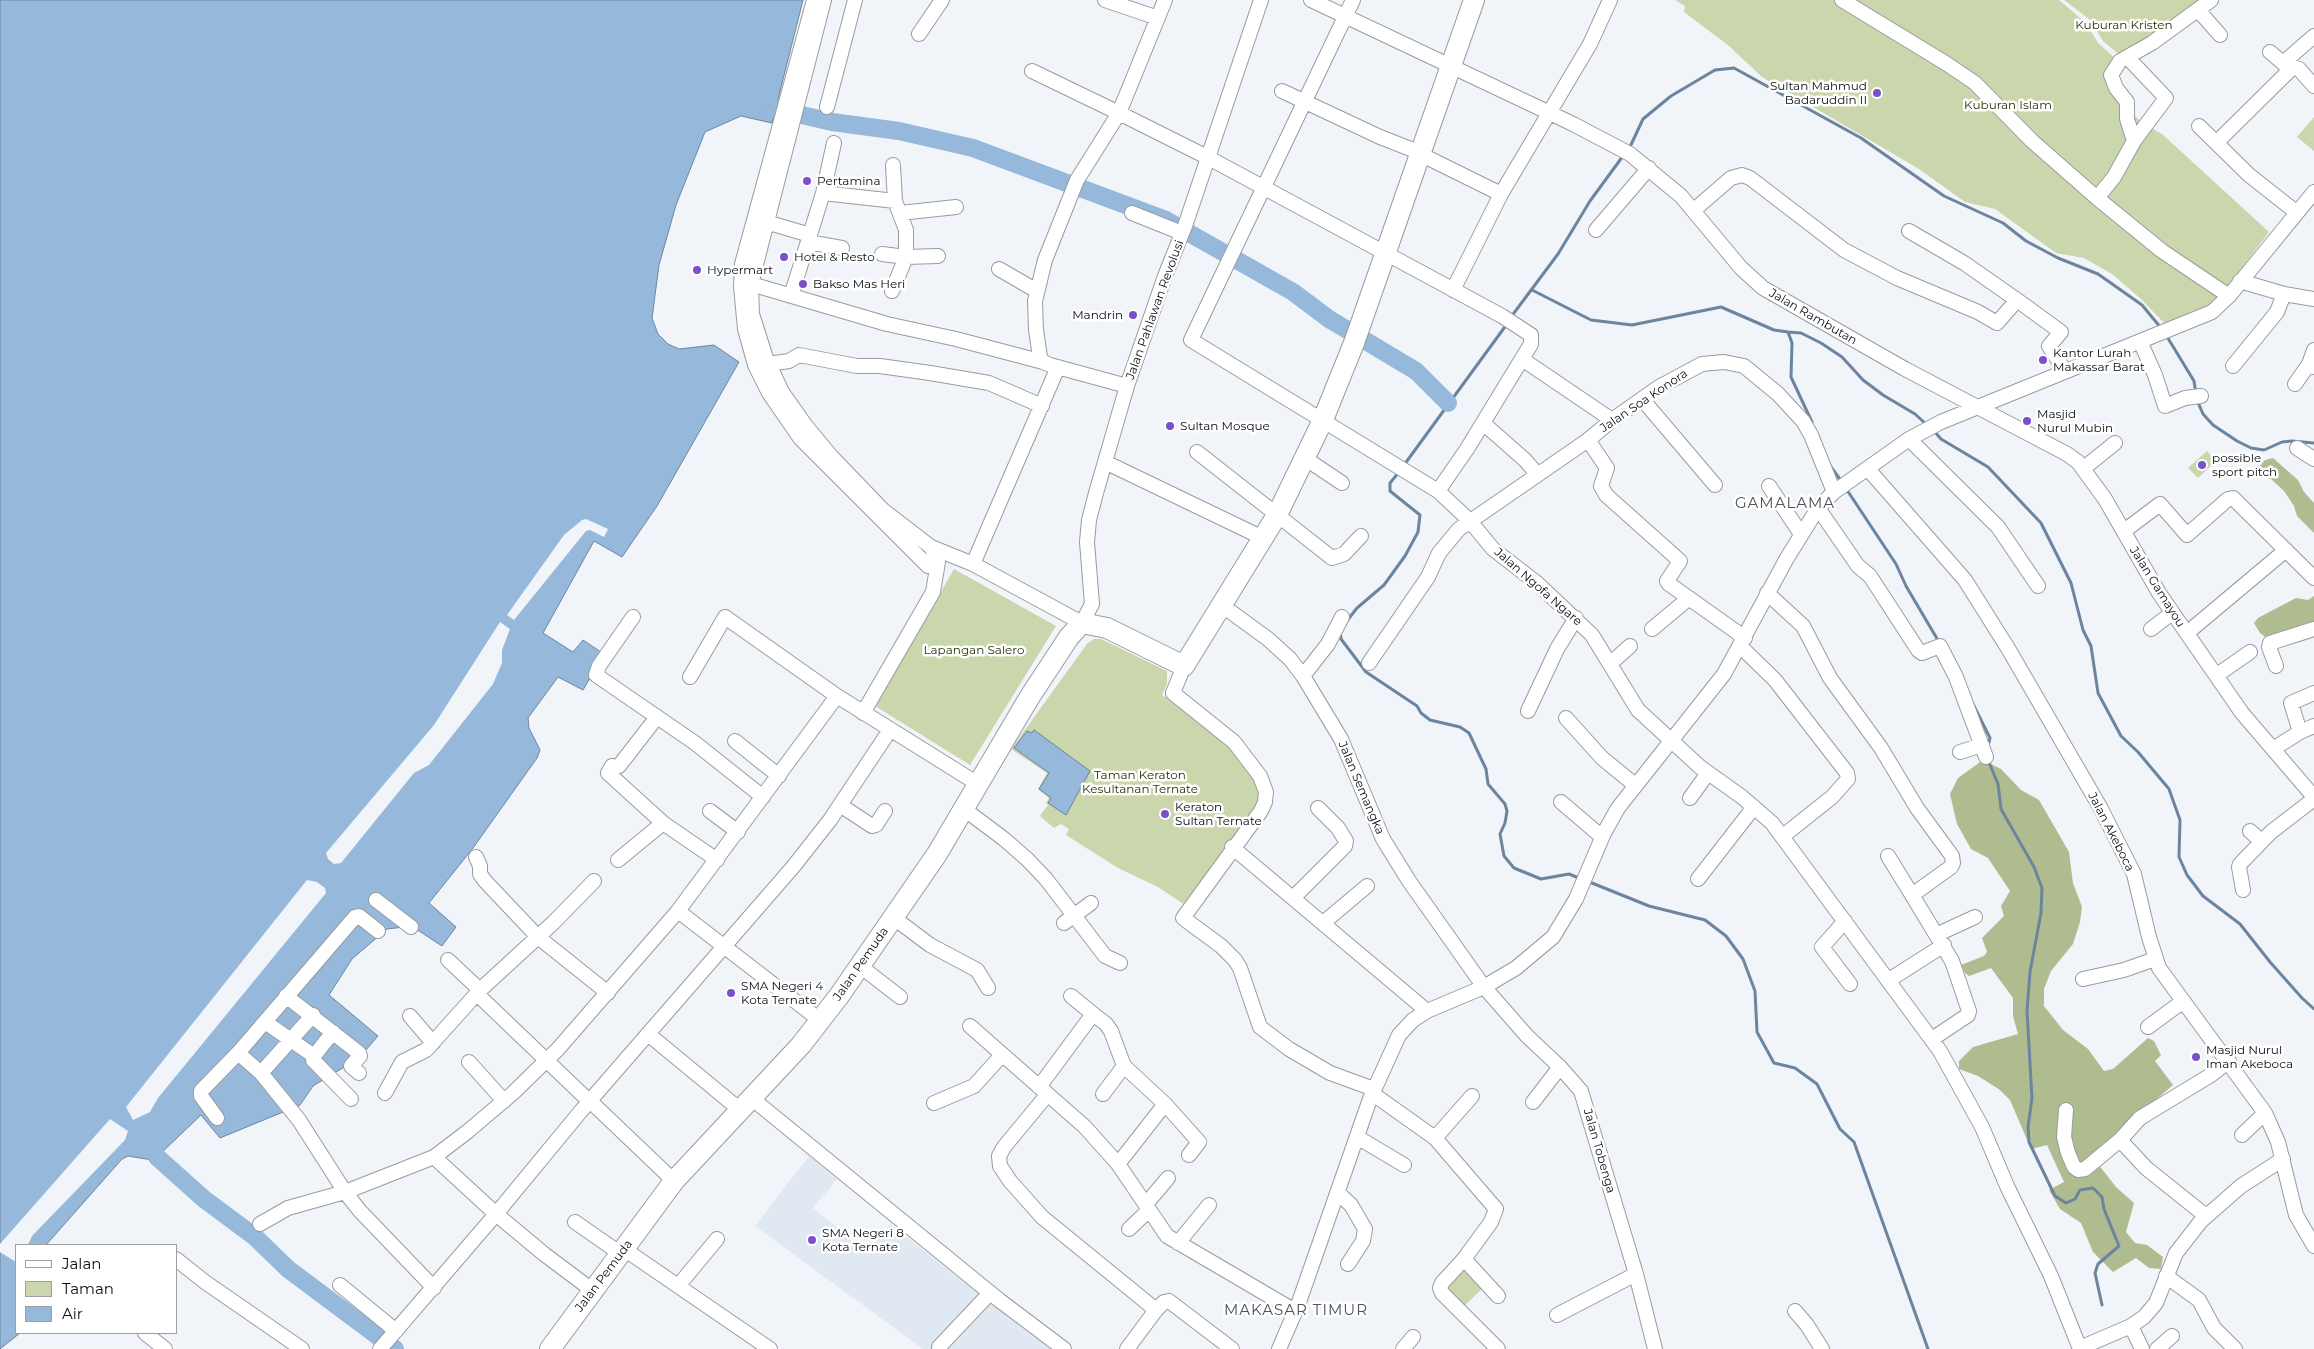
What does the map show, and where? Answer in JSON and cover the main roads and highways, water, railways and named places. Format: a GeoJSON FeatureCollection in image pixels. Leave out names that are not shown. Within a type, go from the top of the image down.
{"type":"FeatureCollection","features":[{"type":"Feature","properties":{"kind":"highway","name":"Jalan Pemuda"},"geometry":{"type":"LineString","coordinates":[[550,1349],[674,1181],[821,1021],[937,854],[1069,637],[1082,623],[1108,628],[1184,666],[1277,515],[1306,459],[1355,339],[1474,0]]}},
{"type":"Feature","properties":{"kind":"water"},"geometry":{"type":"Polygon","coordinates":[[[0,0],[803,0],[772,123],[741,116],[705,132],[676,205],[659,265],[652,318],[658,334],[668,344],[679,349],[714,345],[739,362],[657,506],[622,557],[594,541],[543,633],[573,652],[583,640],[604,654],[583,690],[558,677],[528,718],[529,728],[540,750],[537,758],[473,848],[429,903],[456,927],[442,946],[416,929],[404,927],[387,929],[352,959],[329,995],[378,1036],[359,1058],[313,1086],[300,1105],[220,1138],[201,1115],[152,1160],[128,1156],[122,1159],[47,1244],[15,1244],[15,1334],[19,1334],[0,1349],[0,0]]]}},
{"type":"Feature","properties":{"kind":"water"},"geometry":{"type":"Polygon","coordinates":[[[1034,730],[1090,771],[1066,815],[1048,803],[1051,798],[1039,789],[1049,773],[1014,748],[1027,731],[1032,733],[1034,730]]]}},
{"type":"Feature","properties":{"kind":"waterway"},"geometry":{"type":"LineString","coordinates":[[1629,149],[1643,119],[1671,96],[1715,70],[1734,68],[1861,138],[1944,196],[2003,223],[2026,241],[2058,258],[2098,274],[2142,305],[2161,328]]}},
{"type":"Feature","properties":{"kind":"waterway"},"geometry":{"type":"LineString","coordinates":[[776,109],[832,122],[899,131],[973,148],[1166,220],[1293,292],[1329,319],[1416,371],[1448,403]]}},
{"type":"Feature","properties":{"kind":"waterway"},"geometry":{"type":"LineString","coordinates":[[1511,317],[1558,254],[1590,201],[1623,156]]}},
{"type":"Feature","properties":{"kind":"waterway"},"geometry":{"type":"LineString","coordinates":[[1532,290],[1591,320],[1632,325],[1721,307],[1774,330],[1788,332],[1792,343],[1791,377],[1812,422]]}},
{"type":"Feature","properties":{"kind":"waterway"},"geometry":{"type":"LineString","coordinates":[[1404,465],[1507,324]]}},
{"type":"Feature","properties":{"kind":"waterway"},"geometry":{"type":"LineString","coordinates":[[1788,332],[1801,333],[1842,357],[1863,380],[1883,395],[1915,414],[1927,425]]}},
{"type":"Feature","properties":{"kind":"waterway"},"geometry":{"type":"LineString","coordinates":[[2166,335],[2194,381],[2196,394]]}},
{"type":"Feature","properties":{"kind":"waterway"},"geometry":{"type":"LineString","coordinates":[[2197,400],[2203,414],[2213,425],[2251,448],[2264,450],[2282,442],[2292,441],[2314,443]]}},
{"type":"Feature","properties":{"kind":"waterway"},"geometry":{"type":"LineString","coordinates":[[1934,431],[1941,439],[1988,467],[2041,523],[2071,583],[2083,630],[2091,646],[2098,693],[2121,736],[2138,752],[2169,789],[2180,820],[2179,857],[2187,875],[2203,896],[2240,924],[2270,962],[2314,1009]]}},
{"type":"Feature","properties":{"kind":"waterway"},"geometry":{"type":"LineString","coordinates":[[1831,467],[1842,482]]}},
{"type":"Feature","properties":{"kind":"waterway"},"geometry":{"type":"LineString","coordinates":[[1346,622],[1357,608],[1384,585],[1405,556],[1418,532],[1420,515],[1390,491],[1390,483],[1399,472]]}},
{"type":"Feature","properties":{"kind":"waterway"},"geometry":{"type":"LineString","coordinates":[[1845,487],[1896,564],[1906,586],[1939,642]]}},
{"type":"Feature","properties":{"kind":"waterway"},"geometry":{"type":"LineString","coordinates":[[1340,631],[1341,639],[1366,672],[1417,706],[1421,713],[1430,720],[1460,727],[1469,733],[1486,769],[1488,784],[1505,804],[1507,811],[1505,823],[1500,834],[1504,856],[1514,868],[1541,879],[1569,874],[1581,879]]}},
{"type":"Feature","properties":{"kind":"waterway"},"geometry":{"type":"LineString","coordinates":[[1973,704],[1990,738],[1988,746]]}},
{"type":"Feature","properties":{"kind":"waterway"},"geometry":{"type":"LineString","coordinates":[[1988,760],[1998,784],[2001,809],[2034,867],[2042,888],[2041,913],[2030,972],[2027,1011],[2032,1098],[2028,1127],[2029,1142],[2055,1196],[2066,1203],[2075,1199],[2080,1190],[2093,1188],[2102,1197],[2104,1209],[2119,1246],[2098,1264],[2095,1273],[2102,1305]]}},
{"type":"Feature","properties":{"kind":"waterway"},"geometry":{"type":"LineString","coordinates":[[1587,881],[1649,906],[1705,920],[1726,936],[1743,959],[1755,991],[1757,1032],[1774,1063],[1795,1068],[1817,1084],[1840,1129],[1854,1142],[1928,1349]]}},
{"type":"Feature","properties":{"kind":"waterway"},"geometry":{"type":"LineString","coordinates":[[157,1157],[204,1199],[255,1237],[288,1269],[395,1349]]}},
{"type":"Feature","properties":{"kind":"place","name":"Sultan Mahmud Badaruddin II"},"geometry":{"type":"Point","coordinates":[1877,93]}},
{"type":"Feature","properties":{"kind":"place","name":"Pertamina"},"geometry":{"type":"Point","coordinates":[807,181]}},
{"type":"Feature","properties":{"kind":"place","name":"Hotel & Resto"},"geometry":{"type":"Point","coordinates":[784,257]}},
{"type":"Feature","properties":{"kind":"place","name":"Hypermart"},"geometry":{"type":"Point","coordinates":[697,270]}},
{"type":"Feature","properties":{"kind":"place","name":"Bakso Mas Heri"},"geometry":{"type":"Point","coordinates":[803,284]}},
{"type":"Feature","properties":{"kind":"place","name":"Mandrin"},"geometry":{"type":"Point","coordinates":[1133,315]}},
{"type":"Feature","properties":{"kind":"place","name":"Kantor Lurah Makassar Barat"},"geometry":{"type":"Point","coordinates":[2043,360]}},
{"type":"Feature","properties":{"kind":"place","name":"Masjid Nurul Mubin"},"geometry":{"type":"Point","coordinates":[2027,421]}},
{"type":"Feature","properties":{"kind":"place","name":"Sultan Mosque"},"geometry":{"type":"Point","coordinates":[1170,426]}},
{"type":"Feature","properties":{"kind":"place","name":"possible sport pitch"},"geometry":{"type":"Point","coordinates":[2202,465]}},
{"type":"Feature","properties":{"kind":"place","name":"Keraton Sultan Ternate"},"geometry":{"type":"Point","coordinates":[1165,814]}},
{"type":"Feature","properties":{"kind":"place","name":"SMA Negeri 4 Kota Ternate"},"geometry":{"type":"Point","coordinates":[731,993]}},
{"type":"Feature","properties":{"kind":"place","name":"Masjid Nurul Iman Akeboca"},"geometry":{"type":"Point","coordinates":[2196,1057]}},
{"type":"Feature","properties":{"kind":"place","name":"SMA Negeri 8 Kota Ternate"},"geometry":{"type":"Point","coordinates":[812,1240]}},
{"type":"Feature","properties":{"kind":"district","name":"GAMALAMA"},"geometry":{"type":"Point","coordinates":[1785,504]}},
{"type":"Feature","properties":{"kind":"district","name":"MAKASAR TIMUR"},"geometry":{"type":"Point","coordinates":[1296,1311]}},
{"type":"Feature","properties":{"kind":"park label","name":"Kuburan Kristen"},"geometry":{"type":"Point","coordinates":[2124,25]}},
{"type":"Feature","properties":{"kind":"park label","name":"Kuburan Islam"},"geometry":{"type":"Point","coordinates":[2008,105]}},
{"type":"Feature","properties":{"kind":"park label","name":"Lapangan Salero"},"geometry":{"type":"Point","coordinates":[974,650]}},
{"type":"Feature","properties":{"kind":"park label","name":"Taman Keraton Kesultanan Ternate"},"geometry":{"type":"Point","coordinates":[1140,782]}}]}
